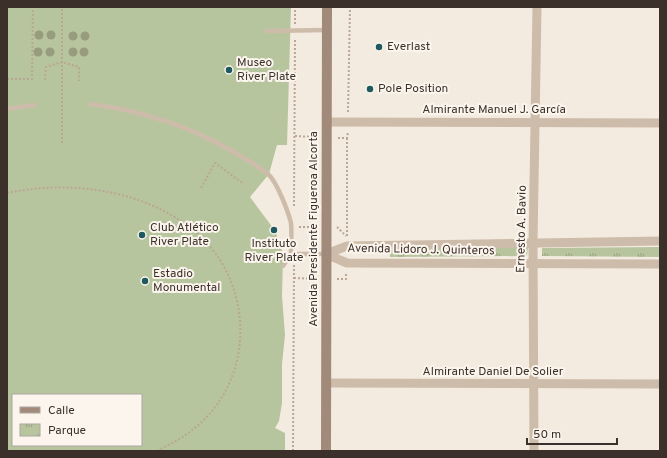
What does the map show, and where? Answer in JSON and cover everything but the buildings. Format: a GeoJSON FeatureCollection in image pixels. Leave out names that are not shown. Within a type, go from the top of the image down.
{"type":"FeatureCollection","features":[{"type":"Feature","properties":{"kind":"main road","name":"Avenida Presidente Figueroa Alcorta"},"geometry":{"type":"LineString","coordinates":[[326,451],[327,7]]}},
{"type":"Feature","properties":{"kind":"street","name":"Ernesto A. Bavio"},"geometry":{"type":"LineString","coordinates":[[534,451],[533,243],[537,7]]}},
{"type":"Feature","properties":{"kind":"street","name":"Almirante Manuel J. García"},"geometry":{"type":"LineString","coordinates":[[327,122],[660,123]]}},
{"type":"Feature","properties":{"kind":"street","name":"Avenida Lidoro J. Quinteros"},"geometry":{"type":"LineString","coordinates":[[326,254],[347,246],[660,242]]}},
{"type":"Feature","properties":{"kind":"street","name":"Avenida Lidoro J. Quinteros"},"geometry":{"type":"LineString","coordinates":[[326,254],[347,263],[660,264]]}},
{"type":"Feature","properties":{"kind":"street","name":"Almirante Daniel De Solier"},"geometry":{"type":"LineString","coordinates":[[326,383],[660,384]]}},
{"type":"Feature","properties":{"kind":"lane"},"geometry":{"type":"LineString","coordinates":[[267,31],[327,30]]}},
{"type":"Feature","properties":{"kind":"lane"},"geometry":{"type":"LineString","coordinates":[[90,104],[132,110],[178,124],[221,144],[269,174],[281,196],[291,223],[291,254],[283,266]]}},
{"type":"Feature","properties":{"kind":"lane"},"geometry":{"type":"LineString","coordinates":[[7,109],[34,105]]}},
{"type":"Feature","properties":{"kind":"lane"},"geometry":{"type":"LineString","coordinates":[[291,254],[326,254]]}},
{"type":"Feature","properties":{"kind":"path"},"geometry":{"type":"LineString","coordinates":[[7,79],[32,79],[33,7]]}},
{"type":"Feature","properties":{"kind":"path"},"geometry":{"type":"LineString","coordinates":[[62,7],[62,143]]}},
{"type":"Feature","properties":{"kind":"path"},"geometry":{"type":"LineString","coordinates":[[348,122],[350,7]]}},
{"type":"Feature","properties":{"kind":"path"},"geometry":{"type":"LineString","coordinates":[[45,80],[46,67],[62,62],[79,67],[78,81]]}},
{"type":"Feature","properties":{"kind":"path"},"geometry":{"type":"LineString","coordinates":[[347,138],[347,238]]}},
{"type":"Feature","properties":{"kind":"path"},"geometry":{"type":"LineString","coordinates":[[201,188],[216,163],[244,184]]}},
{"type":"Feature","properties":{"kind":"path"},"geometry":{"type":"LineString","coordinates":[[7,193],[41,188],[61,187],[103,191],[123,196],[150,205],[181,221],[203,239],[221,261],[234,287],[240,316],[240,345],[234,373],[221,399],[202,421],[180,439],[156,451]]}},
{"type":"Feature","properties":{"kind":"green space","name":"Club Atlético River Plate"},"geometry":{"type":"Polygon","coordinates":[[[7,7],[291,7],[287,145],[277,145],[269,174],[250,197],[273,228],[280,241],[283,257],[282,296],[285,335],[282,364],[282,403],[279,421],[275,428],[285,433],[285,451],[7,451],[7,7]]]}},
{"type":"Feature","properties":{"kind":"green space"},"geometry":{"type":"Polygon","coordinates":[[[528,247],[527,256],[390,257],[389,249],[528,247]]]}},
{"type":"Feature","properties":{"kind":"green space"},"geometry":{"type":"Polygon","coordinates":[[[660,247],[660,257],[542,256],[542,248],[660,247]]]}},
{"type":"Feature","properties":{"kind":"place","name":"Everlast"},"geometry":{"type":"Point","coordinates":[379,47]}},
{"type":"Feature","properties":{"kind":"place","name":"Museo River Plate"},"geometry":{"type":"Point","coordinates":[229,70]}},
{"type":"Feature","properties":{"kind":"place","name":"Pole Position"},"geometry":{"type":"Point","coordinates":[370,89]}},
{"type":"Feature","properties":{"kind":"place","name":"Instituto River Plate"},"geometry":{"type":"Point","coordinates":[274,230]}},
{"type":"Feature","properties":{"kind":"place","name":"Club Atlético River Plate"},"geometry":{"type":"Point","coordinates":[142,235]}},
{"type":"Feature","properties":{"kind":"place","name":"Estadio Monumental"},"geometry":{"type":"Point","coordinates":[145,281]}}]}
